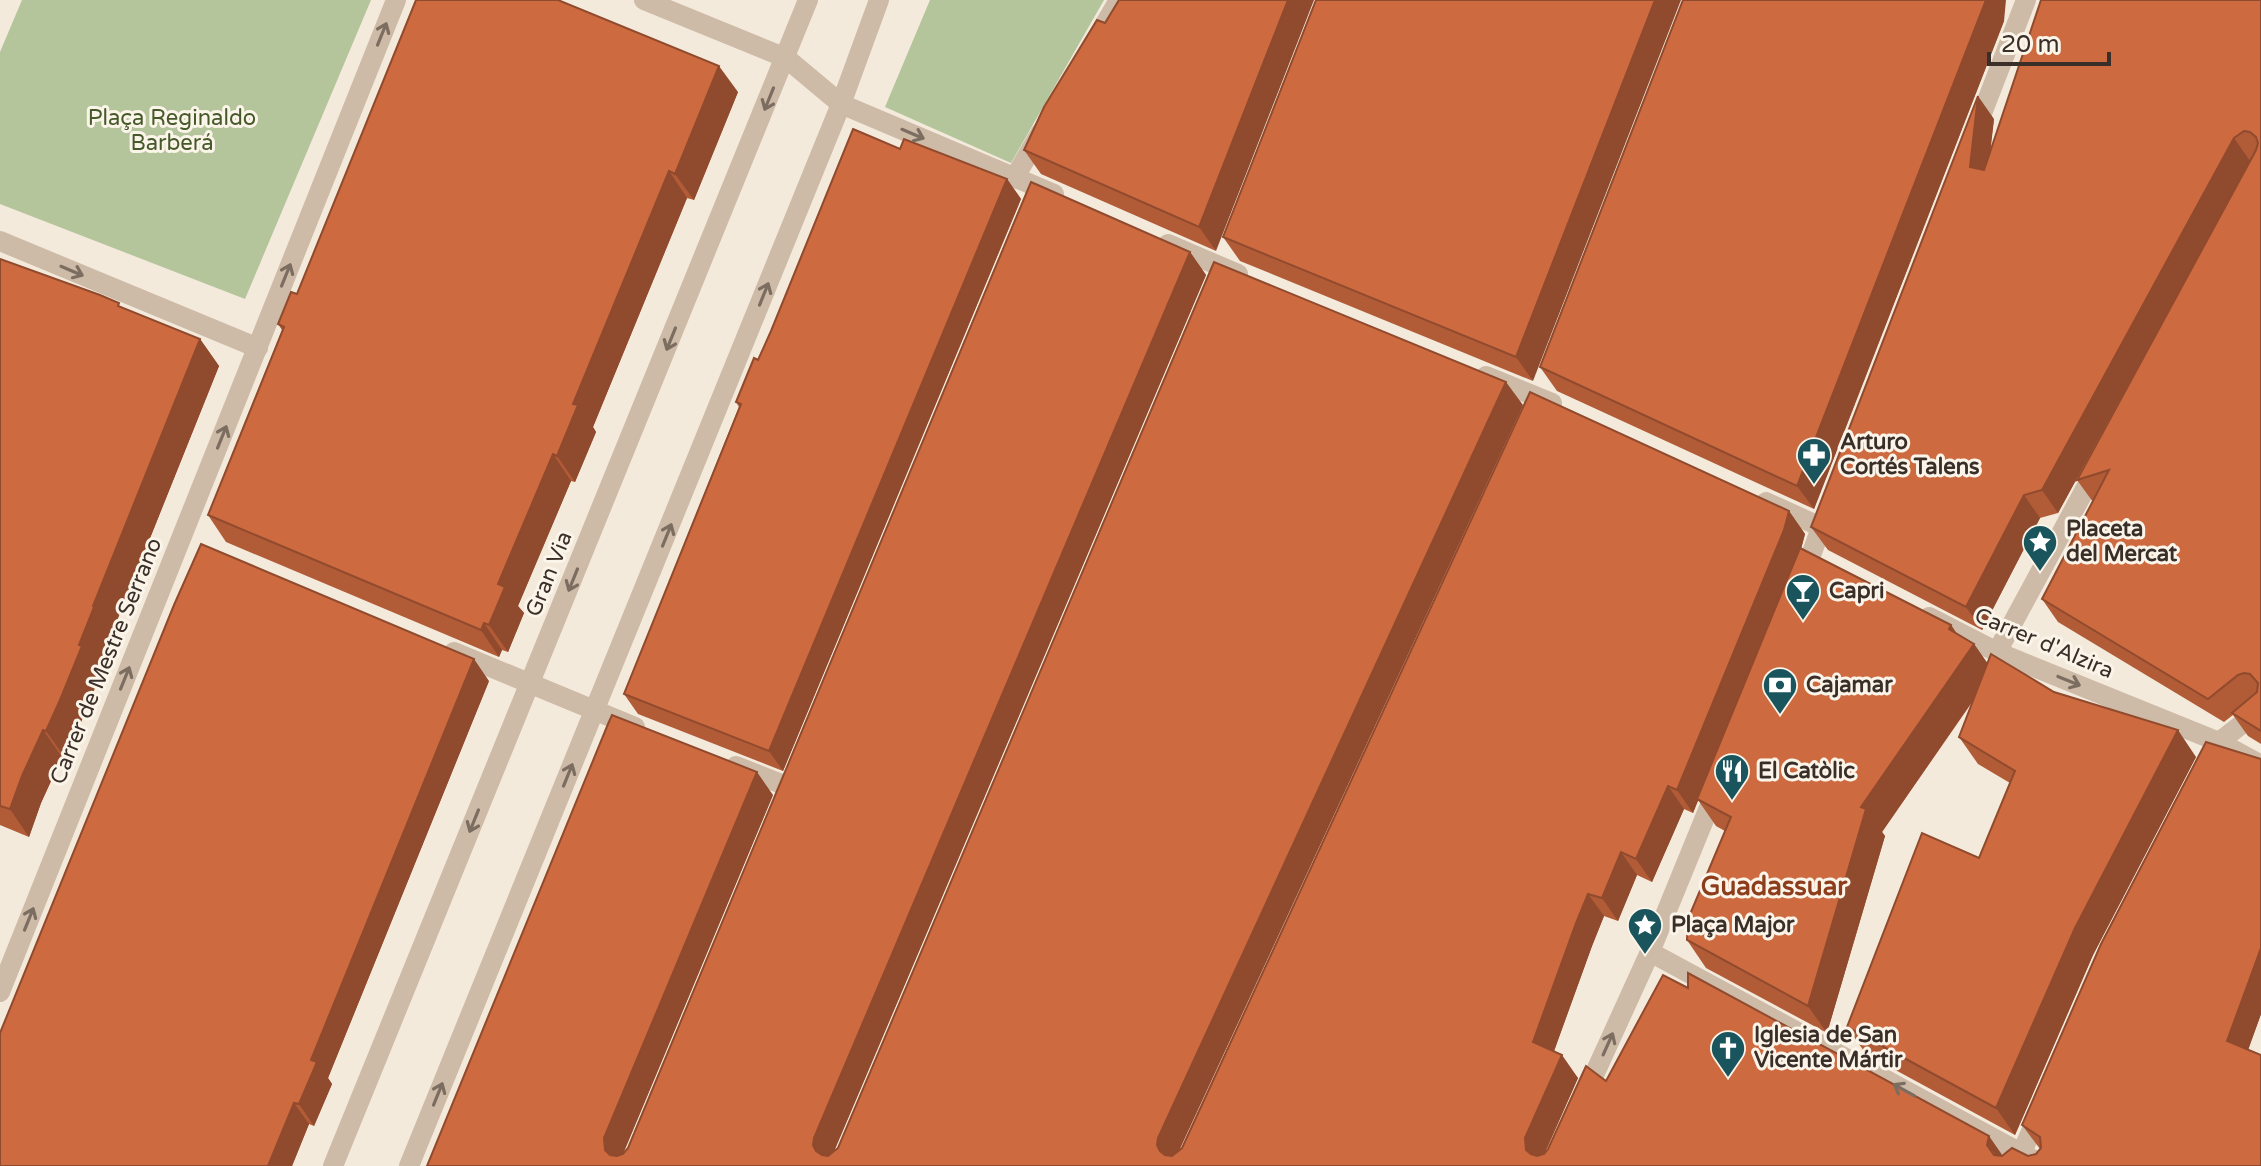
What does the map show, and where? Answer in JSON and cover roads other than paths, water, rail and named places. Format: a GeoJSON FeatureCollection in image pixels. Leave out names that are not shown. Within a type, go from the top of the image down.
{"type":"FeatureCollection","features":[{"type":"Feature","properties":{"kind":"street"},"geometry":{"type":"LineString","coordinates":[[0,241],[258,348],[396,0]]}},
{"type":"Feature","properties":{"kind":"street"},"geometry":{"type":"LineString","coordinates":[[644,0],[786,58],[841,104],[1015,177],[1036,194],[1068,200]]}},
{"type":"Feature","properties":{"kind":"street","name":"Gran Via"},"geometry":{"type":"LineString","coordinates":[[333,1166],[808,0]]}},
{"type":"Feature","properties":{"kind":"street"},"geometry":{"type":"LineString","coordinates":[[409,1166],[841,104],[879,0]]}},
{"type":"Feature","properties":{"kind":"street"},"geometry":{"type":"LineString","coordinates":[[1079,68],[1119,0]]}},
{"type":"Feature","properties":{"kind":"street"},"geometry":{"type":"LineString","coordinates":[[1969,146],[2026,0]]}},
{"type":"Feature","properties":{"kind":"street"},"geometry":{"type":"LineString","coordinates":[[1015,177],[1055,109]]}},
{"type":"Feature","properties":{"kind":"street"},"geometry":{"type":"LineString","coordinates":[[1153,237],[1220,276],[1252,280]]}},
{"type":"Feature","properties":{"kind":"street"},"geometry":{"type":"LineString","coordinates":[[1220,276],[1231,248]]}},
{"type":"Feature","properties":{"kind":"street","name":"Carrer de Mestre Serrano"},"geometry":{"type":"LineString","coordinates":[[0,992],[189,540],[258,348]]}},
{"type":"Feature","properties":{"kind":"street"},"geometry":{"type":"LineString","coordinates":[[1468,368],[1568,411]]}},
{"type":"Feature","properties":{"kind":"street"},"geometry":{"type":"LineString","coordinates":[[1997,652],[2102,458]]}},
{"type":"Feature","properties":{"kind":"street"},"geometry":{"type":"LineString","coordinates":[[1754,497],[1821,527]]}},
{"type":"Feature","properties":{"kind":"street"},"geometry":{"type":"LineString","coordinates":[[1794,601],[1818,560],[1821,527],[1833,497]]}},
{"type":"Feature","properties":{"kind":"street","name":"Carrer d'Alzira"},"geometry":{"type":"LineString","coordinates":[[1918,611],[1997,652],[2219,742],[2261,765]]}},
{"type":"Feature","properties":{"kind":"street"},"geometry":{"type":"LineString","coordinates":[[442,648],[650,733]]}},
{"type":"Feature","properties":{"kind":"street"},"geometry":{"type":"LineString","coordinates":[[2198,783],[2219,742],[2261,709]]}},
{"type":"Feature","properties":{"kind":"street"},"geometry":{"type":"LineString","coordinates":[[719,760],[789,787]]}},
{"type":"Feature","properties":{"kind":"street"},"geometry":{"type":"LineString","coordinates":[[1579,1109],[1650,952],[1722,776]]}},
{"type":"Feature","properties":{"kind":"street"},"geometry":{"type":"LineString","coordinates":[[1650,952],[2018,1160],[2045,1166]]}},
{"type":"Feature","properties":{"kind":"street"},"geometry":{"type":"LineString","coordinates":[[2018,1160],[2049,1090]]}},
{"type":"Feature","properties":{"kind":"place","name":"Arturo Cortés Talens"},"geometry":{"type":"Point","coordinates":[1814,486]}},
{"type":"Feature","properties":{"kind":"place","name":"Placeta del Mercat"},"geometry":{"type":"Point","coordinates":[2040,573]}},
{"type":"Feature","properties":{"kind":"place","name":"Capri"},"geometry":{"type":"Point","coordinates":[1803,622]}},
{"type":"Feature","properties":{"kind":"place","name":"Cajamar"},"geometry":{"type":"Point","coordinates":[1780,716]}},
{"type":"Feature","properties":{"kind":"place","name":"El Catòlic"},"geometry":{"type":"Point","coordinates":[1732,802]}},
{"type":"Feature","properties":{"kind":"place","name":"Plaça Major"},"geometry":{"type":"Point","coordinates":[1645,956]}},
{"type":"Feature","properties":{"kind":"place","name":"Iglesia de San Vicente Mártir"},"geometry":{"type":"Point","coordinates":[1728,1079]}},
{"type":"Feature","properties":{"kind":"district","name":"Guadassuar"},"geometry":{"type":"Point","coordinates":[1774,886]}},
{"type":"Feature","properties":{"kind":"park label","name":"Plaça Reginaldo Barberá"},"geometry":{"type":"Point","coordinates":[172,130]}}]}
